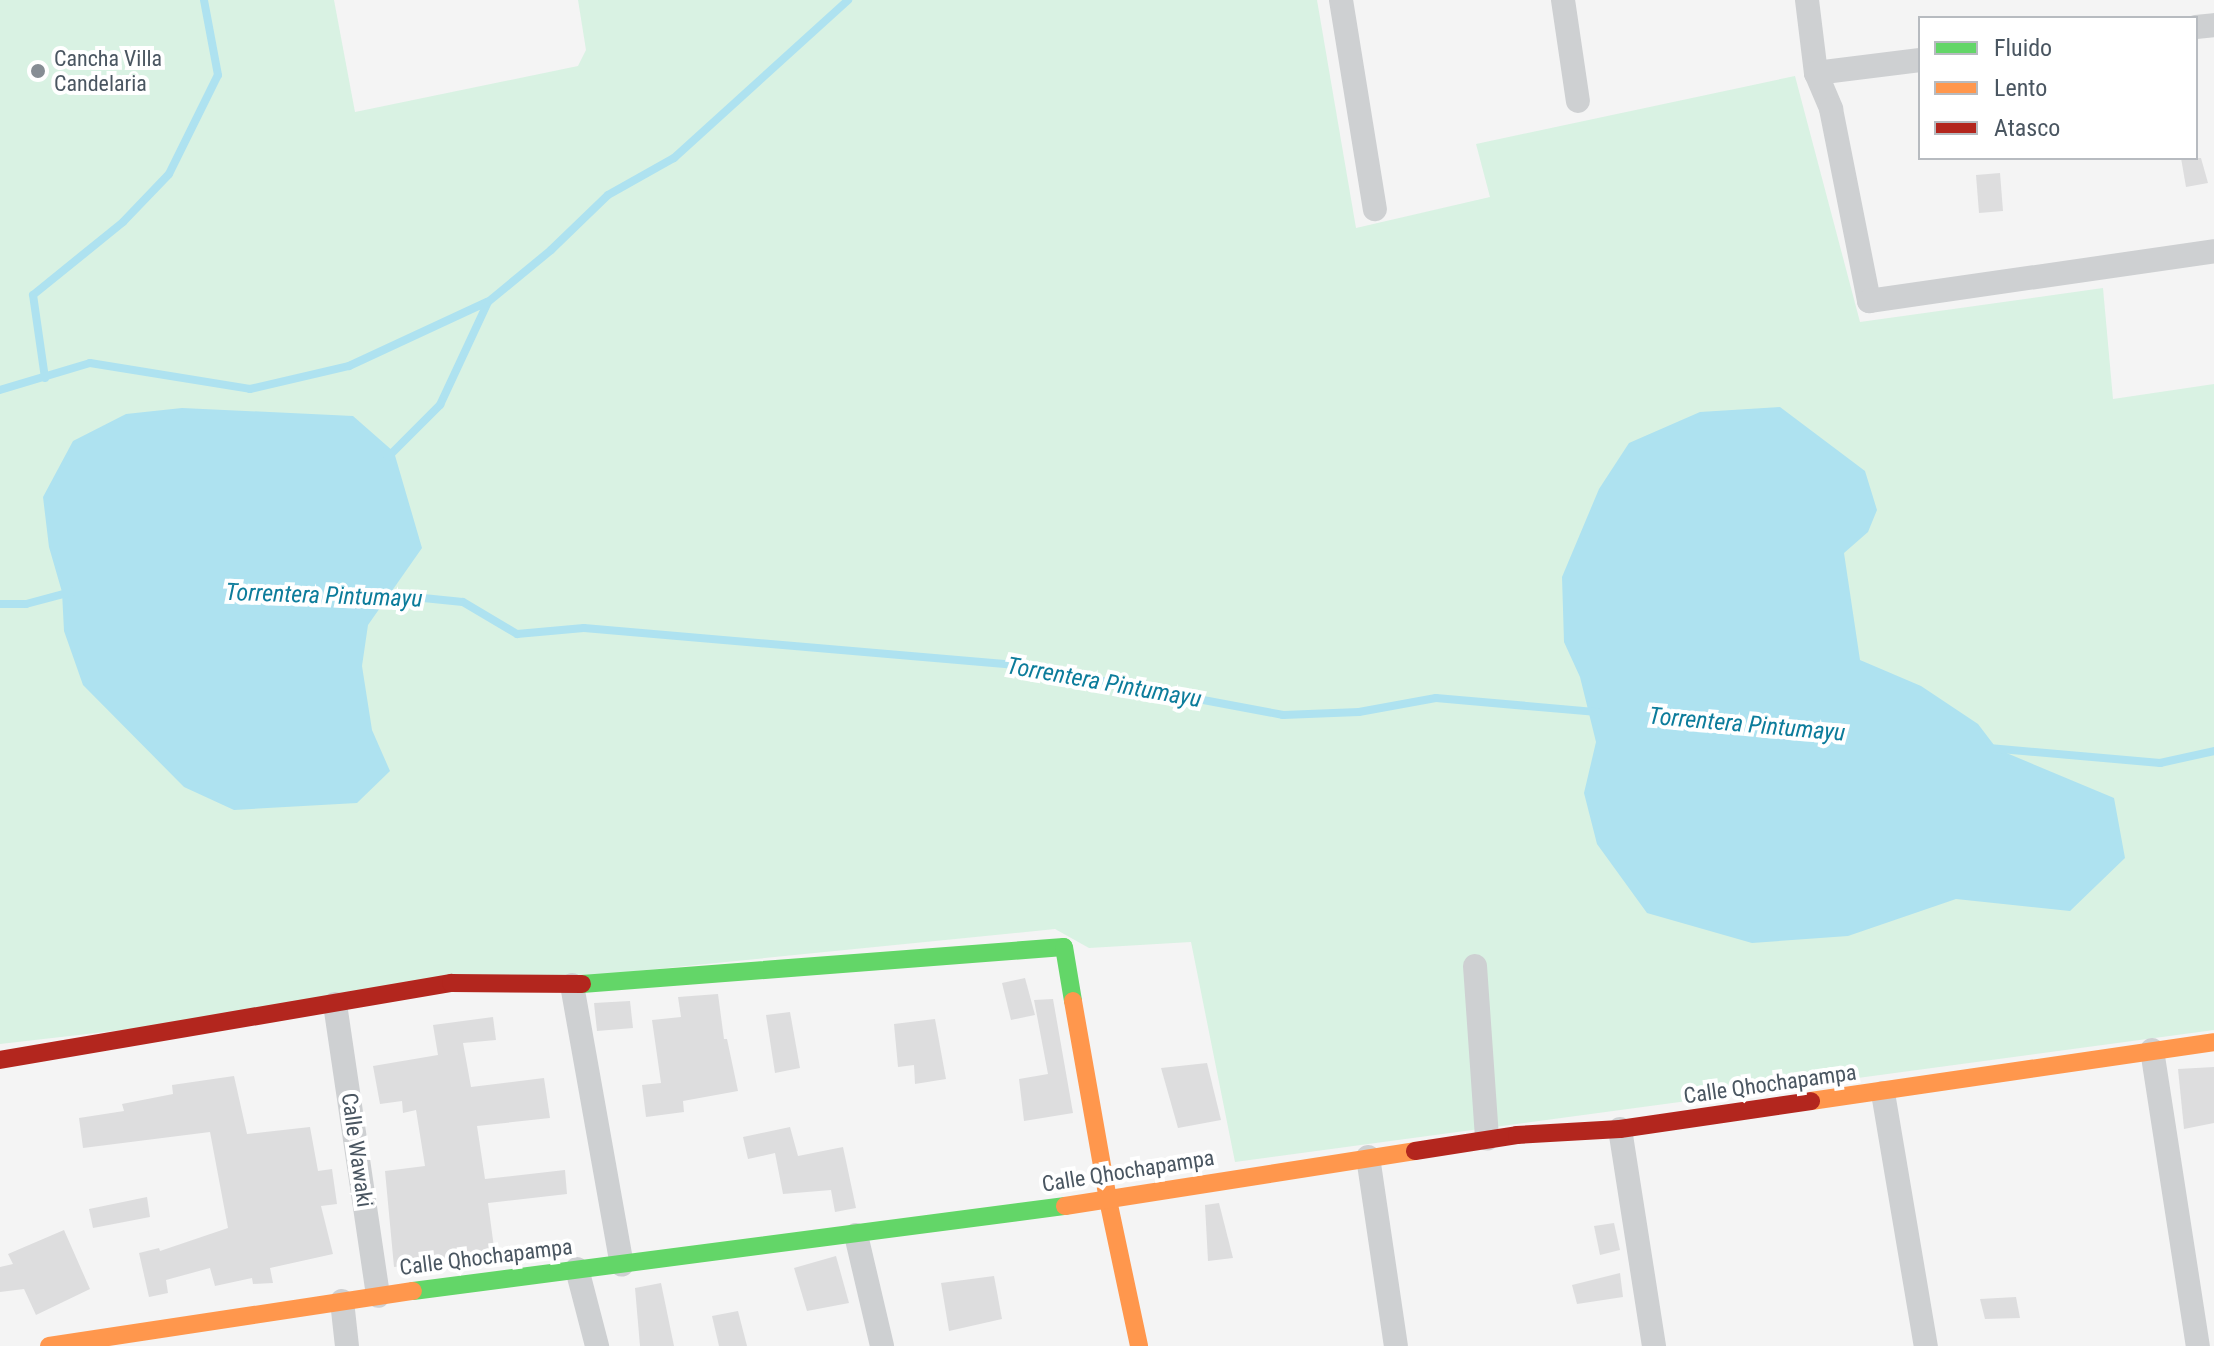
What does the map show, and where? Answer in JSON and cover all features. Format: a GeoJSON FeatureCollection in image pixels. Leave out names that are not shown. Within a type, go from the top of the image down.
{"type":"FeatureCollection","features":[{"type":"Feature","properties":{"kind":"street"},"geometry":{"type":"LineString","coordinates":[[1341,0],[1375,209]]}},
{"type":"Feature","properties":{"kind":"street"},"geometry":{"type":"LineString","coordinates":[[1563,0],[1578,101]]}},
{"type":"Feature","properties":{"kind":"street"},"geometry":{"type":"LineString","coordinates":[[1807,0],[1816,73],[1831,109],[1869,301],[2214,251]]}},
{"type":"Feature","properties":{"kind":"street"},"geometry":{"type":"LineString","coordinates":[[1816,73],[1918,60]]}},
{"type":"Feature","properties":{"kind":"street"},"geometry":{"type":"LineString","coordinates":[[0,1060],[451,983],[572,985],[1064,947],[1108,1200],[1139,1346]]}},
{"type":"Feature","properties":{"kind":"street"},"geometry":{"type":"LineString","coordinates":[[1475,966],[1487,1139]]}},
{"type":"Feature","properties":{"kind":"street"},"geometry":{"type":"LineString","coordinates":[[572,985],[622,1265]]}},
{"type":"Feature","properties":{"kind":"street","name":"Calle Wawaki"},"geometry":{"type":"LineString","coordinates":[[335,1004],[378,1296]]}},
{"type":"Feature","properties":{"kind":"street","name":"Calle Qhochapampa"},"geometry":{"type":"LineString","coordinates":[[49,1346],[378,1296],[1108,1200],[1487,1139],[1620,1129],[1883,1093],[2214,1042]]}},
{"type":"Feature","properties":{"kind":"street"},"geometry":{"type":"LineString","coordinates":[[2152,1050],[2198,1346]]}},
{"type":"Feature","properties":{"kind":"street"},"geometry":{"type":"LineString","coordinates":[[1883,1093],[1926,1346]]}},
{"type":"Feature","properties":{"kind":"street"},"geometry":{"type":"LineString","coordinates":[[1620,1129],[1654,1346]]}},
{"type":"Feature","properties":{"kind":"street"},"geometry":{"type":"LineString","coordinates":[[1368,1157],[1396,1346]]}},
{"type":"Feature","properties":{"kind":"street"},"geometry":{"type":"LineString","coordinates":[[856,1235],[882,1346]]}},
{"type":"Feature","properties":{"kind":"street"},"geometry":{"type":"LineString","coordinates":[[577,1269],[597,1346]]}},
{"type":"Feature","properties":{"kind":"street"},"geometry":{"type":"LineString","coordinates":[[342,1301],[347,1346]]}},
{"type":"Feature","properties":{"kind":"green space"},"geometry":{"type":"Polygon","coordinates":[[[0,0],[334,0],[355,112],[578,66],[586,50],[578,0],[1317,0],[1356,228],[1490,197],[1476,144],[1795,76],[1860,322],[2103,288],[2113,399],[2214,384],[2214,1030],[1235,1162],[1191,942],[1089,948],[1055,929],[636,971],[0,1044],[0,0]]]}},
{"type":"Feature","properties":{"kind":"water"},"geometry":{"type":"Polygon","coordinates":[[[1780,407],[1865,471],[1877,510],[1868,532],[1844,553],[1860,660],[1921,686],[1978,724],[1997,749],[2114,798],[2125,858],[2070,911],[1956,899],[1848,936],[1752,943],[1647,913],[1597,844],[1584,793],[1596,742],[1580,677],[1564,642],[1562,577],[1599,489],[1629,443],[1700,412],[1780,407]]]}},
{"type":"Feature","properties":{"kind":"water"},"geometry":{"type":"Polygon","coordinates":[[[182,408],[353,416],[394,452],[422,548],[368,625],[362,666],[372,730],[390,771],[357,803],[234,810],[184,787],[83,685],[64,631],[62,592],[49,547],[43,497],[73,441],[126,414],[182,408]]]}},
{"type":"Feature","properties":{"kind":"building"},"geometry":{"type":"Polygon","coordinates":[[[2201,158],[2208,183],[2186,187],[2181,160],[2201,158]]]}},
{"type":"Feature","properties":{"kind":"building"},"geometry":{"type":"Polygon","coordinates":[[[2000,173],[2003,211],[1979,213],[1976,175],[2000,173]]]}},
{"type":"Feature","properties":{"kind":"building"},"geometry":{"type":"Polygon","coordinates":[[[1025,978],[1035,1015],[1011,1020],[1002,983],[1025,978]]]}},
{"type":"Feature","properties":{"kind":"building"},"geometry":{"type":"Polygon","coordinates":[[[718,994],[724,1039],[727,1039],[738,1091],[683,1101],[684,1112],[646,1117],[642,1085],[661,1083],[652,1020],[681,1017],[678,997],[718,994]]]}},
{"type":"Feature","properties":{"kind":"building"},"geometry":{"type":"Polygon","coordinates":[[[1053,999],[1073,1113],[1024,1121],[1019,1079],[1048,1074],[1034,1000],[1053,999]]]}},
{"type":"Feature","properties":{"kind":"building"},"geometry":{"type":"Polygon","coordinates":[[[630,1001],[633,1028],[597,1031],[594,1003],[630,1001]]]}},
{"type":"Feature","properties":{"kind":"building"},"geometry":{"type":"Polygon","coordinates":[[[790,1012],[800,1068],[775,1073],[766,1015],[790,1012]]]}},
{"type":"Feature","properties":{"kind":"building"},"geometry":{"type":"Polygon","coordinates":[[[493,1017],[496,1040],[463,1043],[471,1087],[544,1078],[550,1118],[477,1126],[485,1179],[565,1170],[567,1194],[488,1203],[495,1255],[394,1267],[385,1171],[425,1166],[416,1110],[403,1113],[402,1101],[380,1104],[373,1066],[438,1055],[433,1025],[493,1017]]]}},
{"type":"Feature","properties":{"kind":"building"},"geometry":{"type":"Polygon","coordinates":[[[935,1019],[946,1079],[915,1084],[914,1065],[898,1067],[894,1024],[935,1019]]]}},
{"type":"Feature","properties":{"kind":"building"},"geometry":{"type":"Polygon","coordinates":[[[1207,1063],[1221,1120],[1178,1128],[1161,1068],[1207,1063]]]}},
{"type":"Feature","properties":{"kind":"building"},"geometry":{"type":"Polygon","coordinates":[[[2214,1067],[2214,1123],[2184,1129],[2178,1069],[2214,1067]]]}},
{"type":"Feature","properties":{"kind":"building"},"geometry":{"type":"Polygon","coordinates":[[[234,1076],[247,1134],[310,1127],[318,1171],[332,1169],[337,1204],[321,1206],[333,1254],[270,1268],[273,1283],[253,1284],[252,1278],[215,1286],[210,1268],[166,1280],[168,1293],[149,1297],[139,1253],[159,1248],[160,1251],[228,1228],[210,1132],[83,1148],[79,1118],[124,1111],[122,1104],[173,1094],[172,1085],[234,1076]]]}},
{"type":"Feature","properties":{"kind":"building"},"geometry":{"type":"Polygon","coordinates":[[[790,1127],[798,1156],[843,1147],[856,1208],[835,1212],[831,1190],[783,1194],[775,1153],[748,1159],[743,1137],[790,1127]]]}},
{"type":"Feature","properties":{"kind":"building"},"geometry":{"type":"Polygon","coordinates":[[[147,1197],[150,1217],[93,1228],[89,1209],[147,1197]]]}},
{"type":"Feature","properties":{"kind":"building"},"geometry":{"type":"Polygon","coordinates":[[[1219,1203],[1233,1258],[1208,1261],[1205,1205],[1219,1203]]]}},
{"type":"Feature","properties":{"kind":"building"},"geometry":{"type":"Polygon","coordinates":[[[1614,1223],[1620,1250],[1600,1255],[1594,1226],[1614,1223]]]}},
{"type":"Feature","properties":{"kind":"building"},"geometry":{"type":"Polygon","coordinates":[[[64,1230],[90,1289],[36,1315],[24,1289],[0,1292],[0,1267],[13,1264],[8,1254],[64,1230]]]}},
{"type":"Feature","properties":{"kind":"building"},"geometry":{"type":"Polygon","coordinates":[[[836,1256],[849,1303],[807,1311],[794,1268],[836,1256]]]}},
{"type":"Feature","properties":{"kind":"building"},"geometry":{"type":"Polygon","coordinates":[[[1620,1273],[1623,1297],[1577,1304],[1572,1285],[1620,1273]]]}},
{"type":"Feature","properties":{"kind":"building"},"geometry":{"type":"Polygon","coordinates":[[[994,1276],[1002,1319],[949,1331],[941,1283],[994,1276]]]}},
{"type":"Feature","properties":{"kind":"building"},"geometry":{"type":"Polygon","coordinates":[[[661,1283],[674,1346],[640,1346],[635,1288],[661,1283]]]}},
{"type":"Feature","properties":{"kind":"building"},"geometry":{"type":"Polygon","coordinates":[[[2016,1297],[2020,1318],[1985,1319],[1980,1299],[2016,1297]]]}},
{"type":"Feature","properties":{"kind":"building"},"geometry":{"type":"Polygon","coordinates":[[[738,1311],[747,1346],[719,1346],[712,1316],[738,1311]]]}},
{"type":"Feature","properties":{"kind":"waterway"},"geometry":{"type":"LineString","coordinates":[[45,378],[33,295],[123,222],[169,174],[218,75],[204,0]]}},
{"type":"Feature","properties":{"kind":"waterway"},"geometry":{"type":"LineString","coordinates":[[388,457],[440,405],[488,302],[551,250],[608,195],[674,158],[848,0]]}},
{"type":"Feature","properties":{"kind":"waterway"},"geometry":{"type":"LineString","coordinates":[[0,390],[90,363],[250,389],[349,366],[487,302]]}},
{"type":"Feature","properties":{"kind":"waterway","name":"Torrentera Pintumayu"},"geometry":{"type":"LineString","coordinates":[[0,604],[26,604],[71,592]]}},
{"type":"Feature","properties":{"kind":"waterway","name":"Torrentera Pintumayu"},"geometry":{"type":"LineString","coordinates":[[384,594],[463,602],[517,634],[584,628],[1016,665],[1283,715],[1359,712],[1436,698],[1597,712]]}},
{"type":"Feature","properties":{"kind":"waterway","name":"Torrentera Pintumayu"},"geometry":{"type":"LineString","coordinates":[[1989,748],[2160,763],[2214,751]]}},
{"type":"Feature","properties":{"kind":"traffic: fast"},"geometry":{"type":"LineString","coordinates":[[582,984],[1064,947],[1073,1001]]}},
{"type":"Feature","properties":{"kind":"traffic: fast"},"geometry":{"type":"LineString","coordinates":[[413,1291],[1065,1206]]}},
{"type":"Feature","properties":{"kind":"traffic: slow"},"geometry":{"type":"LineString","coordinates":[[1073,1001],[1108,1200],[1139,1346]]}},
{"type":"Feature","properties":{"kind":"traffic: slow"},"geometry":{"type":"LineString","coordinates":[[1811,1101],[2214,1042]]}},
{"type":"Feature","properties":{"kind":"traffic: slow"},"geometry":{"type":"LineString","coordinates":[[1065,1206],[1415,1151]]}},
{"type":"Feature","properties":{"kind":"traffic: slow"},"geometry":{"type":"LineString","coordinates":[[49,1346],[413,1291]]}},
{"type":"Feature","properties":{"kind":"traffic: jam"},"geometry":{"type":"LineString","coordinates":[[0,1060],[451,983],[582,984]]}},
{"type":"Feature","properties":{"kind":"traffic: jam"},"geometry":{"type":"LineString","coordinates":[[1415,1151],[1517,1135],[1620,1129],[1811,1101]]}},
{"type":"Feature","properties":{"kind":"place","name":"Cancha Villa Candelaria"},"geometry":{"type":"Point","coordinates":[38,71]}}]}
